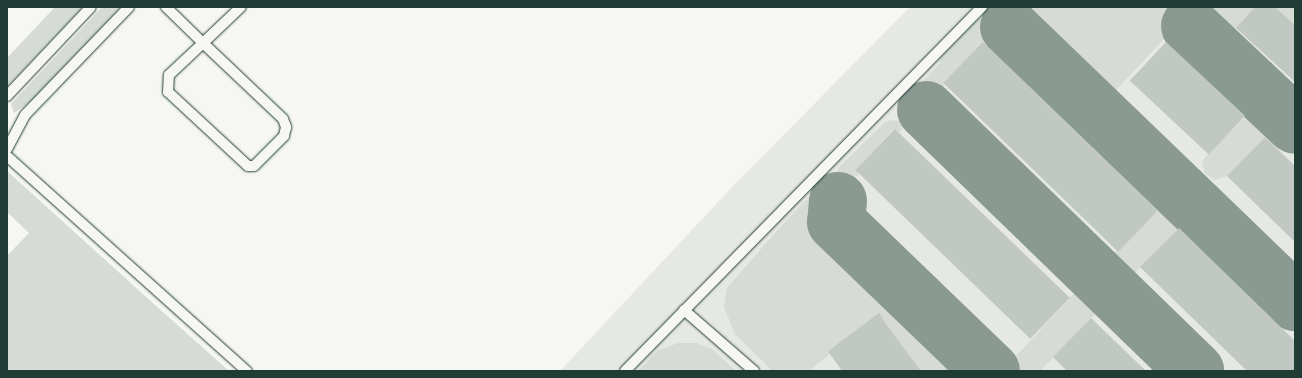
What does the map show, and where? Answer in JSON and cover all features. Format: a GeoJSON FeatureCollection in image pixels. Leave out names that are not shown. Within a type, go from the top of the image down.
{"type":"FeatureCollection","features":[{"type":"Feature","properties":{"kind":"lane"},"geometry":{"type":"LineString","coordinates":[[7,96],[92,7]]}},
{"type":"Feature","properties":{"kind":"lane"},"geometry":{"type":"LineString","coordinates":[[7,149],[25,115],[129,7]]}},
{"type":"Feature","properties":{"kind":"lane"},"geometry":{"type":"LineString","coordinates":[[166,7],[203,43],[284,119],[286,128],[284,136],[254,166],[248,166],[168,92],[169,75],[203,43],[241,7]]}},
{"type":"Feature","properties":{"kind":"lane"},"geometry":{"type":"LineString","coordinates":[[624,371],[982,7]]}},
{"type":"Feature","properties":{"kind":"lane"},"geometry":{"type":"LineString","coordinates":[[7,156],[247,371]]}},
{"type":"Feature","properties":{"kind":"lane"},"geometry":{"type":"LineString","coordinates":[[684,310],[754,371]]}},
{"type":"Feature","properties":{"kind":"shaded area"},"geometry":{"type":"Polygon","coordinates":[[[55,7],[83,7],[7,87],[7,58],[55,7]]]}},
{"type":"Feature","properties":{"kind":"shaded area"},"geometry":{"type":"Polygon","coordinates":[[[102,7],[121,7],[34,99],[14,113],[11,104],[102,7]]]}},
{"type":"Feature","properties":{"kind":"shaded area"},"geometry":{"type":"Polygon","coordinates":[[[910,7],[1295,7],[1295,371],[560,371],[735,184],[910,7]]]}},
{"type":"Feature","properties":{"kind":"shaded area"},"geometry":{"type":"Polygon","coordinates":[[[1011,7],[1175,7],[1181,21],[1114,92],[1019,8],[1011,7]]]}},
{"type":"Feature","properties":{"kind":"shaded area"},"geometry":{"type":"Polygon","coordinates":[[[1193,7],[1255,7],[1236,28],[1221,34],[1193,7]]]}},
{"type":"Feature","properties":{"kind":"shaded area"},"geometry":{"type":"Polygon","coordinates":[[[1275,7],[1295,7],[1295,25],[1275,7]]]}},
{"type":"Feature","properties":{"kind":"shaded area"},"geometry":{"type":"Polygon","coordinates":[[[995,13],[1003,21],[926,105],[919,111],[909,112],[905,105],[907,99],[940,63],[941,52],[973,22],[995,13]]]}},
{"type":"Feature","properties":{"kind":"shaded area"},"geometry":{"type":"Polygon","coordinates":[[[1249,113],[1262,122],[1265,137],[1227,176],[1215,180],[1205,174],[1202,162],[1207,155],[1249,113]]]}},
{"type":"Feature","properties":{"kind":"shaded area"},"geometry":{"type":"Polygon","coordinates":[[[892,120],[899,121],[902,129],[899,133],[894,129],[856,170],[859,174],[841,193],[834,180],[839,167],[885,122],[892,120]]]}},
{"type":"Feature","properties":{"kind":"shaded area"},"geometry":{"type":"Polygon","coordinates":[[[7,171],[229,371],[7,371],[7,256],[29,233],[7,212],[7,171]]]}},
{"type":"Feature","properties":{"kind":"shaded area"},"geometry":{"type":"Polygon","coordinates":[[[817,194],[830,204],[809,227],[959,371],[921,371],[879,314],[828,351],[830,354],[809,371],[772,371],[735,334],[724,307],[727,288],[782,225],[810,196],[817,194]]]}},
{"type":"Feature","properties":{"kind":"shaded area"},"geometry":{"type":"Polygon","coordinates":[[[1164,205],[1178,212],[1179,228],[1131,277],[1113,279],[1108,263],[1111,256],[1164,205]]]}},
{"type":"Feature","properties":{"kind":"shaded area"},"geometry":{"type":"Polygon","coordinates":[[[1080,287],[1100,300],[1101,308],[1040,371],[1010,371],[1006,367],[1080,287]]]}},
{"type":"Feature","properties":{"kind":"shaded area"},"geometry":{"type":"Polygon","coordinates":[[[678,343],[696,343],[712,349],[736,371],[638,371],[657,351],[678,343]]]}},
{"type":"Feature","properties":{"kind":"building"},"geometry":{"type":"Polygon","coordinates":[[[1255,7],[1275,7],[1295,25],[1295,82],[1236,28],[1255,7]]]}},
{"type":"Feature","properties":{"kind":"building"},"geometry":{"type":"Polygon","coordinates":[[[983,42],[1158,211],[1118,252],[943,83],[983,42]]]}},
{"type":"Feature","properties":{"kind":"building"},"geometry":{"type":"Polygon","coordinates":[[[1166,42],[1245,116],[1209,154],[1130,81],[1166,42]]]}},
{"type":"Feature","properties":{"kind":"building"},"geometry":{"type":"Polygon","coordinates":[[[895,129],[1070,298],[1030,339],[855,170],[895,129]]]}},
{"type":"Feature","properties":{"kind":"building"},"geometry":{"type":"Polygon","coordinates":[[[1265,137],[1295,166],[1295,242],[1227,176],[1265,137]]]}},
{"type":"Feature","properties":{"kind":"building"},"geometry":{"type":"Polygon","coordinates":[[[1179,228],[1295,341],[1295,371],[1247,371],[1140,267],[1179,228]]]}},
{"type":"Feature","properties":{"kind":"building"},"geometry":{"type":"Polygon","coordinates":[[[879,313],[921,371],[842,371],[828,351],[879,313]]]}},
{"type":"Feature","properties":{"kind":"building"},"geometry":{"type":"Polygon","coordinates":[[[1091,318],[1146,371],[1067,371],[1053,357],[1091,318]]]}},
{"type":"Feature","properties":{"kind":"taxiway"},"geometry":{"type":"LineString","coordinates":[[1190,26],[1295,125]]}},
{"type":"Feature","properties":{"kind":"taxiway"},"geometry":{"type":"LineString","coordinates":[[1009,27],[1295,302]]}},
{"type":"Feature","properties":{"kind":"taxiway"},"geometry":{"type":"LineString","coordinates":[[926,110],[1195,371]]}},
{"type":"Feature","properties":{"kind":"taxiway"},"geometry":{"type":"LineString","coordinates":[[838,201],[836,222],[991,371]]}}]}
